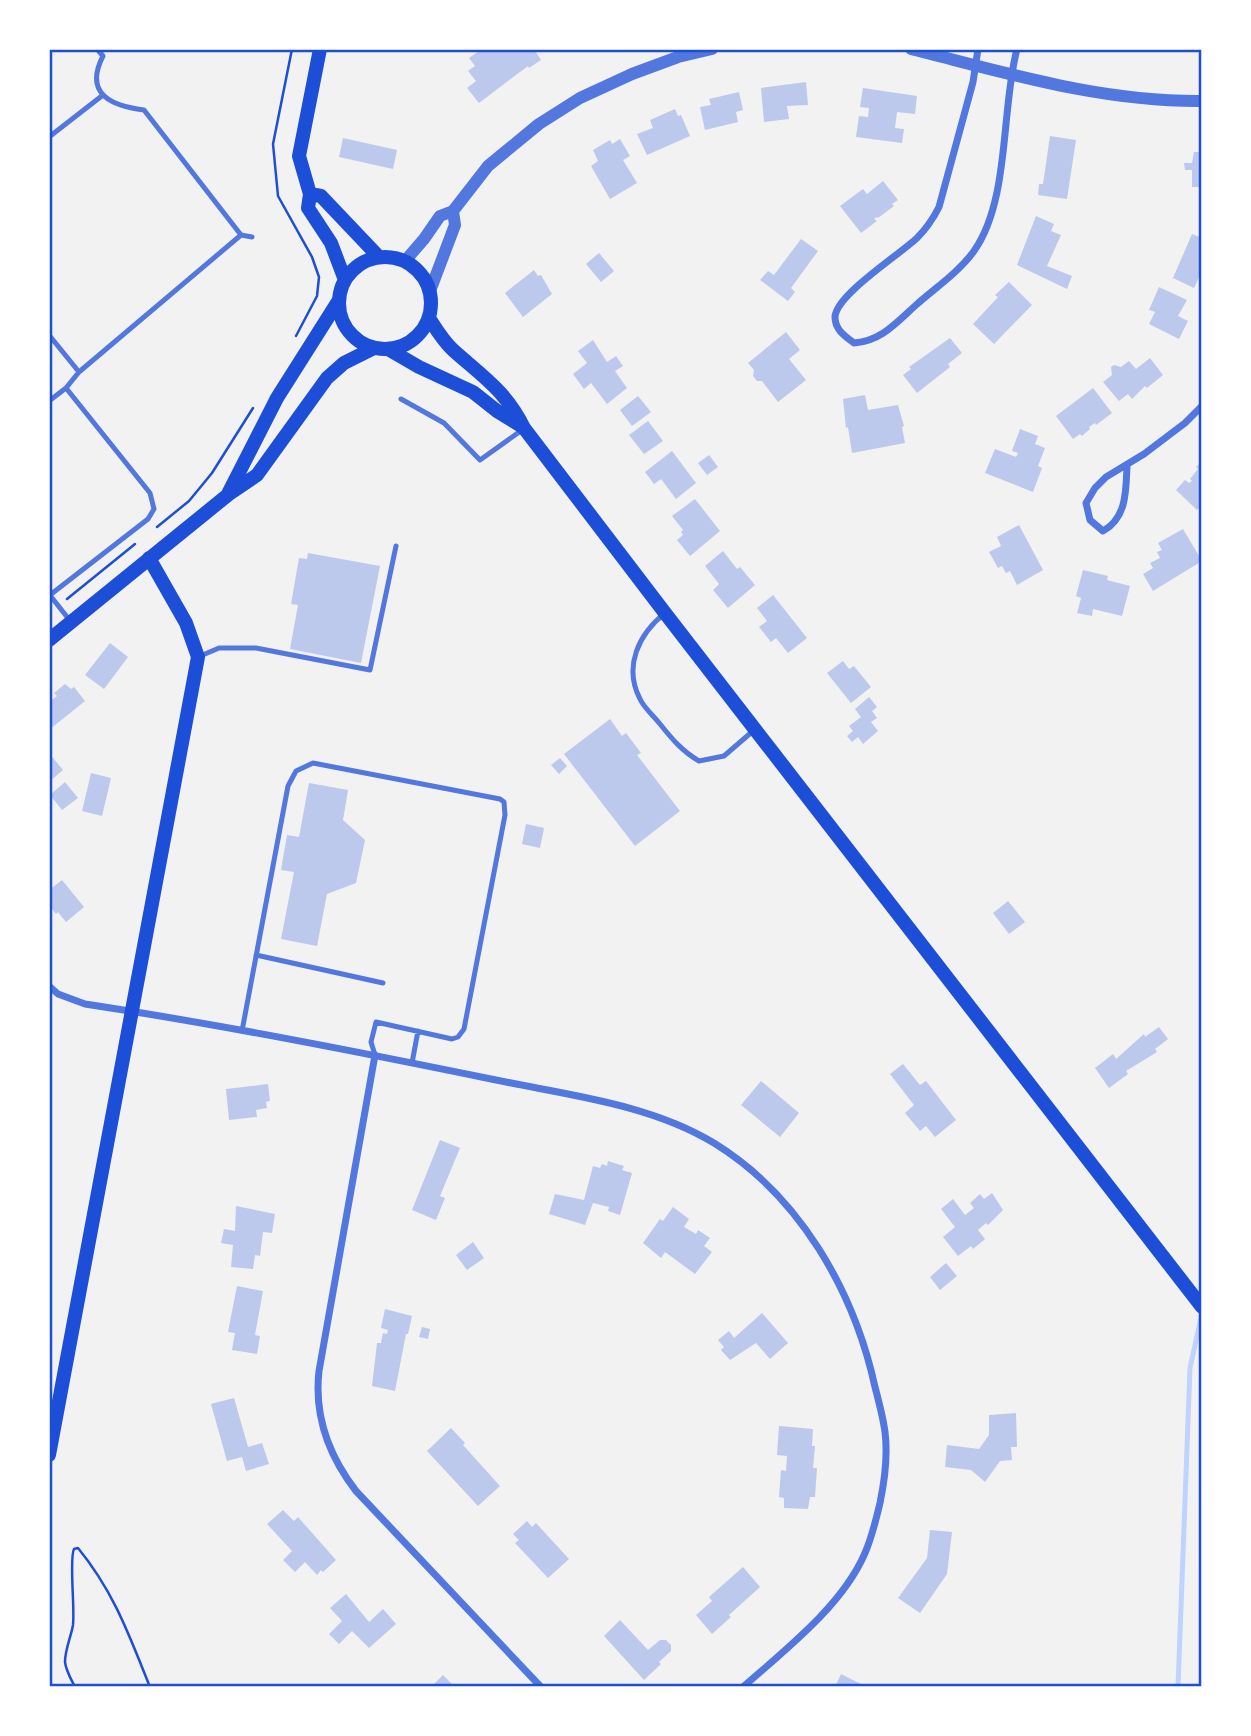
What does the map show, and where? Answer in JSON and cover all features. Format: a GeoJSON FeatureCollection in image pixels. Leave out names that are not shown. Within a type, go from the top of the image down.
{"type":"FeatureCollection","features":[{"type":"Feature","properties":{"kind":"main road"},"geometry":{"type":"LineString","coordinates":[[320,49],[299,156],[310,194],[308,208],[331,243],[345,280]]}},
{"type":"Feature","properties":{"kind":"main road"},"geometry":{"type":"LineString","coordinates":[[310,194],[321,196],[379,257]]}},
{"type":"Feature","properties":{"kind":"main road"},"geometry":{"type":"LineString","coordinates":[[49,640],[229,494],[257,475],[327,378],[344,363],[381,348],[401,346],[413,340],[423,330],[429,318],[430,291],[416,268],[392,257],[379,257],[356,267],[345,280],[339,300],[277,398],[229,494]]}},
{"type":"Feature","properties":{"kind":"main road"},"geometry":{"type":"LineString","coordinates":[[339,300],[345,325],[362,343],[381,348],[473,392],[524,428]]}},
{"type":"Feature","properties":{"kind":"main road"},"geometry":{"type":"LineString","coordinates":[[429,318],[453,350],[502,394],[524,428],[665,613],[1202,1307]]}},
{"type":"Feature","properties":{"kind":"main road"},"geometry":{"type":"LineString","coordinates":[[49,1451],[198,657],[187,623],[149,558]]}},
{"type":"Feature","properties":{"kind":"street"},"geometry":{"type":"LineString","coordinates":[[405,261],[440,216],[453,211],[494,160],[559,111],[632,74],[678,57],[712,49]]}},
{"type":"Feature","properties":{"kind":"street"},"geometry":{"type":"LineString","coordinates":[[911,49],[1041,83],[1101,94],[1202,102]]}},
{"type":"Feature","properties":{"kind":"street"},"geometry":{"type":"LineString","coordinates":[[978,49],[973,82],[939,207],[933,219],[915,240],[842,300],[835,317],[839,332],[854,343],[876,339],[960,267],[980,241],[993,211],[1010,74],[1017,49]]}},
{"type":"Feature","properties":{"kind":"street"},"geometry":{"type":"LineString","coordinates":[[430,291],[455,225],[453,211]]}},
{"type":"Feature","properties":{"kind":"street"},"geometry":{"type":"LineString","coordinates":[[1126,465],[1126,493],[1121,512],[1115,524],[1103,531],[1090,520],[1087,503],[1094,488],[1106,477],[1175,431],[1202,406]]}},
{"type":"Feature","properties":{"kind":"street"},"geometry":{"type":"LineString","coordinates":[[49,986],[58,994],[85,1004],[375,1055],[612,1104],[653,1116],[716,1144],[790,1209],[815,1241],[859,1334],[870,1366],[885,1432],[887,1468],[864,1556],[848,1582],[833,1602],[743,1687]]}},
{"type":"Feature","properties":{"kind":"street"},"geometry":{"type":"LineString","coordinates":[[375,1055],[319,1371],[322,1422],[334,1456],[356,1491],[541,1687]]}},
{"type":"Feature","properties":{"kind":"lane"},"geometry":{"type":"LineString","coordinates":[[97,49],[103,56],[98,72],[103,94],[110,102],[144,110],[242,235],[253,237]]}},
{"type":"Feature","properties":{"kind":"lane"},"geometry":{"type":"LineString","coordinates":[[49,137],[103,94]]}},
{"type":"Feature","properties":{"kind":"lane"},"geometry":{"type":"LineString","coordinates":[[49,401],[66,388],[79,372],[242,235]]}},
{"type":"Feature","properties":{"kind":"lane"},"geometry":{"type":"LineString","coordinates":[[49,335],[79,372]]}},
{"type":"Feature","properties":{"kind":"lane"},"geometry":{"type":"LineString","coordinates":[[66,388],[150,493],[154,509],[145,522],[49,595],[71,622]]}},
{"type":"Feature","properties":{"kind":"lane"},"geometry":{"type":"LineString","coordinates":[[401,399],[444,423],[480,460],[524,428]]}},
{"type":"Feature","properties":{"kind":"lane"},"geometry":{"type":"LineString","coordinates":[[198,657],[219,648],[256,648],[370,670],[396,546]]}},
{"type":"Feature","properties":{"kind":"lane"},"geometry":{"type":"LineString","coordinates":[[665,613],[649,626],[637,647],[632,674],[640,699],[682,752],[699,761],[724,756],[755,730]]}},
{"type":"Feature","properties":{"kind":"lane"},"geometry":{"type":"LineString","coordinates":[[242,1031],[288,786],[296,771],[313,763],[500,799],[504,802],[505,815],[464,1029],[458,1038],[452,1039],[376,1023],[371,1042],[375,1055]]}},
{"type":"Feature","properties":{"kind":"lane"},"geometry":{"type":"LineString","coordinates":[[256,955],[383,983]]}},
{"type":"Feature","properties":{"kind":"lane"},"geometry":{"type":"LineString","coordinates":[[412,1063],[418,1031]]}},
{"type":"Feature","properties":{"kind":"path"},"geometry":{"type":"LineString","coordinates":[[293,342],[317,296],[319,277],[312,257]]}},
{"type":"Feature","properties":{"kind":"path"},"geometry":{"type":"LineString","coordinates":[[148,534],[189,501],[212,473],[253,408]]}},
{"type":"Feature","properties":{"kind":"path"},"geometry":{"type":"LineString","coordinates":[[58,606],[138,543]]}},
{"type":"Feature","properties":{"kind":"path"},"geometry":{"type":"LineString","coordinates":[[75,1687],[65,1666],[65,1653],[73,1625],[74,1573],[71,1555],[74,1549],[78,1548],[111,1594],[150,1687]]}},
{"type":"Feature","properties":{"kind":"building"},"geometry":{"type":"Polygon","coordinates":[[[482,49],[534,49],[541,60],[529,68],[528,66],[479,103],[467,88],[476,81],[468,71],[475,66],[469,58],[482,49]]]}},
{"type":"Feature","properties":{"kind":"building"},"geometry":{"type":"Polygon","coordinates":[[[806,82],[808,105],[787,106],[789,119],[764,122],[761,88],[806,82]]]}},
{"type":"Feature","properties":{"kind":"building"},"geometry":{"type":"Polygon","coordinates":[[[863,88],[917,96],[915,114],[897,112],[895,128],[904,129],[902,143],[856,137],[859,116],[868,117],[869,108],[860,107],[863,88]]]}},
{"type":"Feature","properties":{"kind":"building"},"geometry":{"type":"Polygon","coordinates":[[[739,92],[743,110],[736,112],[738,122],[705,130],[700,107],[711,105],[709,99],[739,92]]]}},
{"type":"Feature","properties":{"kind":"building"},"geometry":{"type":"Polygon","coordinates":[[[675,109],[678,116],[681,115],[690,136],[647,155],[637,134],[653,128],[650,120],[675,109]]]}},
{"type":"Feature","properties":{"kind":"building"},"geometry":{"type":"Polygon","coordinates":[[[1050,136],[1076,140],[1067,199],[1038,195],[1039,184],[1043,184],[1050,136]]]}},
{"type":"Feature","properties":{"kind":"building"},"geometry":{"type":"Polygon","coordinates":[[[343,138],[397,150],[393,169],[339,157],[343,138]]]}},
{"type":"Feature","properties":{"kind":"building"},"geometry":{"type":"Polygon","coordinates":[[[620,139],[630,156],[623,160],[637,183],[610,199],[591,166],[598,161],[593,150],[610,140],[612,144],[620,139]]]}},
{"type":"Feature","properties":{"kind":"building"},"geometry":{"type":"Polygon","coordinates":[[[1194,152],[1202,152],[1202,187],[1192,187],[1192,170],[1185,170],[1184,163],[1192,163],[1194,152]]]}},
{"type":"Feature","properties":{"kind":"building"},"geometry":{"type":"Polygon","coordinates":[[[883,181],[898,200],[861,233],[840,206],[863,189],[867,194],[883,181]]]}},
{"type":"Feature","properties":{"kind":"building"},"geometry":{"type":"Polygon","coordinates":[[[1036,216],[1054,224],[1051,231],[1061,235],[1047,266],[1072,276],[1067,289],[1017,265],[1036,216]]]}},
{"type":"Feature","properties":{"kind":"building"},"geometry":{"type":"Polygon","coordinates":[[[1192,234],[1202,238],[1202,271],[1194,288],[1173,278],[1192,234]]]}},
{"type":"Feature","properties":{"kind":"building"},"geometry":{"type":"Polygon","coordinates":[[[801,239],[818,251],[791,288],[795,292],[788,301],[760,280],[768,271],[774,275],[801,239]]]}},
{"type":"Feature","properties":{"kind":"building"},"geometry":{"type":"Polygon","coordinates":[[[599,253],[614,271],[601,282],[586,264],[599,253]]]}},
{"type":"Feature","properties":{"kind":"building"},"geometry":{"type":"Polygon","coordinates":[[[534,270],[538,276],[541,275],[552,294],[523,317],[505,293],[534,270]]]}},
{"type":"Feature","properties":{"kind":"building"},"geometry":{"type":"Polygon","coordinates":[[[1009,282],[1032,305],[994,344],[973,324],[998,297],[995,295],[1009,282]]]}},
{"type":"Feature","properties":{"kind":"building"},"geometry":{"type":"Polygon","coordinates":[[[1159,287],[1187,300],[1178,316],[1188,321],[1179,339],[1149,324],[1155,312],[1149,310],[1159,287]]]}},
{"type":"Feature","properties":{"kind":"building"},"geometry":{"type":"Polygon","coordinates":[[[786,332],[800,350],[789,359],[806,380],[778,402],[762,381],[757,381],[753,376],[754,370],[748,363],[786,332]]]}},
{"type":"Feature","properties":{"kind":"building"},"geometry":{"type":"Polygon","coordinates":[[[950,338],[962,353],[948,364],[950,367],[917,393],[903,375],[911,369],[909,367],[950,338]]]}},
{"type":"Feature","properties":{"kind":"building"},"geometry":{"type":"Polygon","coordinates":[[[593,340],[607,362],[616,356],[623,366],[615,371],[627,388],[607,404],[591,383],[584,389],[573,374],[587,363],[578,351],[593,340]]]}},
{"type":"Feature","properties":{"kind":"building"},"geometry":{"type":"Polygon","coordinates":[[[1150,358],[1163,375],[1147,388],[1145,386],[1132,399],[1128,394],[1119,401],[1103,382],[1112,375],[1111,367],[1121,367],[1129,361],[1136,369],[1150,358]]]}},
{"type":"Feature","properties":{"kind":"building"},"geometry":{"type":"Polygon","coordinates":[[[1093,388],[1112,413],[1089,427],[1082,436],[1080,434],[1073,439],[1056,416],[1093,388]]]}},
{"type":"Feature","properties":{"kind":"building"},"geometry":{"type":"Polygon","coordinates":[[[865,395],[868,410],[898,405],[905,443],[852,453],[843,399],[865,395]]]}},
{"type":"Feature","properties":{"kind":"building"},"geometry":{"type":"Polygon","coordinates":[[[638,396],[651,412],[632,426],[620,410],[638,396]]]}},
{"type":"Feature","properties":{"kind":"building"},"geometry":{"type":"Polygon","coordinates":[[[648,421],[663,441],[644,454],[629,435],[648,421]]]}},
{"type":"Feature","properties":{"kind":"building"},"geometry":{"type":"Polygon","coordinates":[[[1020,429],[1038,436],[1035,444],[1045,448],[1038,466],[1042,468],[1033,492],[985,473],[995,449],[1016,457],[1018,453],[1012,451],[1020,429]]]}},
{"type":"Feature","properties":{"kind":"building"},"geometry":{"type":"Polygon","coordinates":[[[672,451],[696,483],[676,499],[661,479],[654,484],[645,472],[672,451]]]}},
{"type":"Feature","properties":{"kind":"building"},"geometry":{"type":"Polygon","coordinates":[[[709,455],[718,467],[707,475],[698,463],[709,455]]]}},
{"type":"Feature","properties":{"kind":"building"},"geometry":{"type":"Polygon","coordinates":[[[1202,461],[1202,505],[1197,510],[1176,490],[1185,480],[1189,483],[1192,481],[1190,479],[1198,469],[1196,467],[1202,461]]]}},
{"type":"Feature","properties":{"kind":"building"},"geometry":{"type":"Polygon","coordinates":[[[695,499],[720,531],[690,556],[677,540],[683,535],[683,530],[672,516],[695,499]]]}},
{"type":"Feature","properties":{"kind":"building"},"geometry":{"type":"Polygon","coordinates":[[[1019,525],[1043,570],[1017,585],[1010,571],[1006,573],[1002,566],[998,568],[989,552],[1001,546],[997,537],[1019,525]]]}},
{"type":"Feature","properties":{"kind":"building"},"geometry":{"type":"Polygon","coordinates":[[[1183,529],[1202,561],[1153,591],[1143,574],[1153,568],[1150,563],[1160,558],[1157,552],[1162,550],[1158,543],[1183,529]]]}},
{"type":"Feature","properties":{"kind":"building"},"geometry":{"type":"Polygon","coordinates":[[[723,551],[737,569],[740,567],[755,585],[728,608],[713,590],[719,584],[705,566],[723,551]]]}},
{"type":"Feature","properties":{"kind":"building"},"geometry":{"type":"Polygon","coordinates":[[[308,553],[380,566],[361,663],[290,649],[298,605],[291,604],[299,558],[307,559],[308,553]]]}},
{"type":"Feature","properties":{"kind":"building"},"geometry":{"type":"Polygon","coordinates":[[[1083,570],[1108,576],[1107,580],[1130,586],[1122,616],[1093,609],[1092,616],[1077,613],[1081,598],[1076,596],[1083,570]]]}},
{"type":"Feature","properties":{"kind":"building"},"geometry":{"type":"Polygon","coordinates":[[[773,595],[807,638],[788,653],[776,638],[771,642],[759,627],[767,621],[757,608],[773,595]]]}},
{"type":"Feature","properties":{"kind":"building"},"geometry":{"type":"Polygon","coordinates":[[[110,643],[128,657],[104,689],[85,675],[110,643]]]}},
{"type":"Feature","properties":{"kind":"building"},"geometry":{"type":"Polygon","coordinates":[[[843,661],[849,669],[854,666],[871,687],[851,703],[827,673],[843,661]]]}},
{"type":"Feature","properties":{"kind":"building"},"geometry":{"type":"Polygon","coordinates":[[[65,684],[71,689],[74,687],[85,701],[49,730],[49,702],[57,696],[54,693],[65,684]]]}},
{"type":"Feature","properties":{"kind":"building"},"geometry":{"type":"Polygon","coordinates":[[[869,697],[877,707],[872,711],[877,718],[871,722],[878,731],[863,744],[858,737],[852,742],[847,736],[853,731],[849,726],[861,717],[855,709],[869,697]]]}},
{"type":"Feature","properties":{"kind":"building"},"geometry":{"type":"Polygon","coordinates":[[[610,719],[622,736],[626,733],[641,753],[637,755],[680,811],[635,846],[564,754],[610,719]]]}},
{"type":"Feature","properties":{"kind":"building"},"geometry":{"type":"Polygon","coordinates":[[[49,753],[63,770],[49,782],[49,753]]]}},
{"type":"Feature","properties":{"kind":"building"},"geometry":{"type":"Polygon","coordinates":[[[560,758],[567,766],[559,774],[551,765],[560,758]]]}},
{"type":"Feature","properties":{"kind":"building"},"geometry":{"type":"Polygon","coordinates":[[[91,773],[111,778],[102,816],[82,811],[91,773]]]}},
{"type":"Feature","properties":{"kind":"building"},"geometry":{"type":"Polygon","coordinates":[[[65,782],[78,798],[62,810],[50,795],[65,782]]]}},
{"type":"Feature","properties":{"kind":"building"},"geometry":{"type":"Polygon","coordinates":[[[309,783],[348,790],[343,820],[365,840],[356,883],[327,894],[317,946],[281,939],[294,872],[281,870],[287,835],[299,837],[309,783]]]}},
{"type":"Feature","properties":{"kind":"building"},"geometry":{"type":"Polygon","coordinates":[[[526,824],[544,828],[540,848],[522,844],[526,824]]]}},
{"type":"Feature","properties":{"kind":"building"},"geometry":{"type":"Polygon","coordinates":[[[62,880],[84,907],[66,922],[58,912],[56,914],[52,909],[49,912],[49,890],[62,880]]]}},
{"type":"Feature","properties":{"kind":"building"},"geometry":{"type":"Polygon","coordinates":[[[1008,901],[1025,922],[1009,934],[993,913],[1008,901]]]}},
{"type":"Feature","properties":{"kind":"building"},"geometry":{"type":"Polygon","coordinates":[[[1159,1027],[1168,1039],[1155,1049],[1157,1052],[1126,1071],[1128,1074],[1109,1088],[1095,1068],[1113,1054],[1116,1059],[1144,1034],[1145,1037],[1159,1027]]]}},
{"type":"Feature","properties":{"kind":"building"},"geometry":{"type":"Polygon","coordinates":[[[903,1064],[920,1085],[926,1081],[956,1120],[935,1137],[926,1126],[920,1131],[905,1113],[914,1105],[890,1074],[903,1064]]]}},
{"type":"Feature","properties":{"kind":"building"},"geometry":{"type":"Polygon","coordinates":[[[761,1081],[799,1113],[780,1137],[741,1105],[761,1081]]]}},
{"type":"Feature","properties":{"kind":"building"},"geometry":{"type":"Polygon","coordinates":[[[268,1084],[270,1101],[266,1102],[267,1108],[256,1110],[257,1117],[229,1120],[226,1089],[268,1084]]]}},
{"type":"Feature","properties":{"kind":"building"},"geometry":{"type":"Polygon","coordinates":[[[440,1140],[460,1148],[440,1196],[445,1198],[436,1220],[412,1210],[440,1140]]]}},
{"type":"Feature","properties":{"kind":"building"},"geometry":{"type":"Polygon","coordinates":[[[608,1161],[624,1166],[622,1170],[632,1173],[620,1215],[608,1211],[609,1207],[593,1203],[585,1225],[549,1214],[555,1194],[584,1200],[593,1166],[607,1166],[608,1161]]]}},
{"type":"Feature","properties":{"kind":"building"},"geometry":{"type":"Polygon","coordinates":[[[992,1193],[1003,1210],[988,1225],[986,1223],[978,1230],[985,1239],[958,1256],[943,1237],[955,1227],[941,1209],[953,1199],[965,1215],[974,1208],[970,1203],[980,1194],[984,1199],[992,1193]]]}},
{"type":"Feature","properties":{"kind":"building"},"geometry":{"type":"Polygon","coordinates":[[[236,1206],[275,1214],[272,1233],[263,1232],[260,1256],[255,1255],[253,1269],[231,1267],[233,1245],[221,1243],[224,1229],[235,1231],[236,1206]]]}},
{"type":"Feature","properties":{"kind":"building"},"geometry":{"type":"Polygon","coordinates":[[[673,1207],[689,1219],[684,1227],[696,1234],[698,1230],[710,1238],[704,1246],[712,1252],[695,1274],[665,1252],[661,1258],[643,1243],[660,1219],[663,1221],[673,1207]]]}},
{"type":"Feature","properties":{"kind":"building"},"geometry":{"type":"Polygon","coordinates":[[[473,1242],[484,1258],[467,1270],[456,1255],[473,1242]]]}},
{"type":"Feature","properties":{"kind":"building"},"geometry":{"type":"Polygon","coordinates":[[[946,1263],[957,1276],[940,1290],[930,1277],[946,1263]]]}},
{"type":"Feature","properties":{"kind":"building"},"geometry":{"type":"Polygon","coordinates":[[[237,1286],[263,1291],[255,1335],[260,1336],[257,1354],[232,1350],[235,1333],[228,1332],[237,1286]]]}},
{"type":"Feature","properties":{"kind":"building"},"geometry":{"type":"Polygon","coordinates":[[[385,1309],[412,1316],[395,1391],[372,1386],[377,1343],[381,1343],[383,1333],[387,1334],[388,1330],[381,1328],[385,1309]]]}},
{"type":"Feature","properties":{"kind":"building"},"geometry":{"type":"Polygon","coordinates":[[[762,1313],[788,1343],[770,1359],[756,1343],[730,1360],[721,1350],[724,1347],[718,1340],[729,1331],[734,1338],[762,1313]]]}},
{"type":"Feature","properties":{"kind":"building"},"geometry":{"type":"Polygon","coordinates":[[[422,1327],[430,1329],[428,1339],[419,1337],[422,1327]]]}},
{"type":"Feature","properties":{"kind":"building"},"geometry":{"type":"Polygon","coordinates":[[[234,1398],[248,1447],[262,1443],[269,1464],[246,1471],[242,1457],[227,1461],[211,1404],[234,1398]]]}},
{"type":"Feature","properties":{"kind":"building"},"geometry":{"type":"Polygon","coordinates":[[[1016,1413],[1017,1447],[1011,1447],[1012,1460],[1000,1461],[985,1482],[971,1470],[945,1467],[947,1445],[979,1449],[989,1435],[989,1415],[1016,1413]]]}},
{"type":"Feature","properties":{"kind":"building"},"geometry":{"type":"Polygon","coordinates":[[[779,1426],[813,1429],[813,1468],[817,1468],[815,1497],[810,1497],[808,1509],[784,1508],[784,1498],[779,1497],[781,1470],[786,1471],[787,1456],[777,1455],[779,1426]]]}},
{"type":"Feature","properties":{"kind":"building"},"geometry":{"type":"Polygon","coordinates":[[[451,1428],[500,1486],[478,1506],[427,1451],[451,1428]]]}},
{"type":"Feature","properties":{"kind":"building"},"geometry":{"type":"Polygon","coordinates":[[[283,1510],[294,1521],[298,1517],[336,1560],[323,1572],[321,1570],[317,1575],[305,1562],[295,1572],[283,1560],[292,1551],[267,1524],[283,1510]]]}},
{"type":"Feature","properties":{"kind":"building"},"geometry":{"type":"Polygon","coordinates":[[[527,1521],[532,1527],[536,1523],[569,1559],[548,1578],[515,1543],[519,1540],[513,1534],[527,1521]]]}},
{"type":"Feature","properties":{"kind":"building"},"geometry":{"type":"Polygon","coordinates":[[[930,1530],[952,1532],[947,1574],[920,1613],[898,1598],[927,1558],[930,1530]]]}},
{"type":"Feature","properties":{"kind":"building"},"geometry":{"type":"Polygon","coordinates":[[[743,1567],[760,1587],[712,1634],[696,1615],[712,1601],[709,1597],[743,1567]]]}},
{"type":"Feature","properties":{"kind":"building"},"geometry":{"type":"Polygon","coordinates":[[[346,1594],[369,1622],[383,1609],[396,1624],[369,1648],[352,1631],[339,1644],[329,1634],[342,1621],[330,1608],[346,1594]]]}},
{"type":"Feature","properties":{"kind":"building"},"geometry":{"type":"Polygon","coordinates":[[[620,1620],[648,1650],[660,1640],[666,1640],[671,1645],[671,1651],[659,1662],[661,1664],[644,1680],[604,1636],[620,1620]]]}},
{"type":"Feature","properties":{"kind":"building"},"geometry":{"type":"Polygon","coordinates":[[[841,1674],[867,1687],[835,1687],[841,1674]]]}},
{"type":"Feature","properties":{"kind":"building"},"geometry":{"type":"Polygon","coordinates":[[[443,1675],[455,1687],[431,1687],[443,1675]]]}},
{"type":"Feature","properties":{"kind":"waterway"},"geometry":{"type":"LineString","coordinates":[[1178,1687],[1190,1368],[1202,1313]]}}]}
